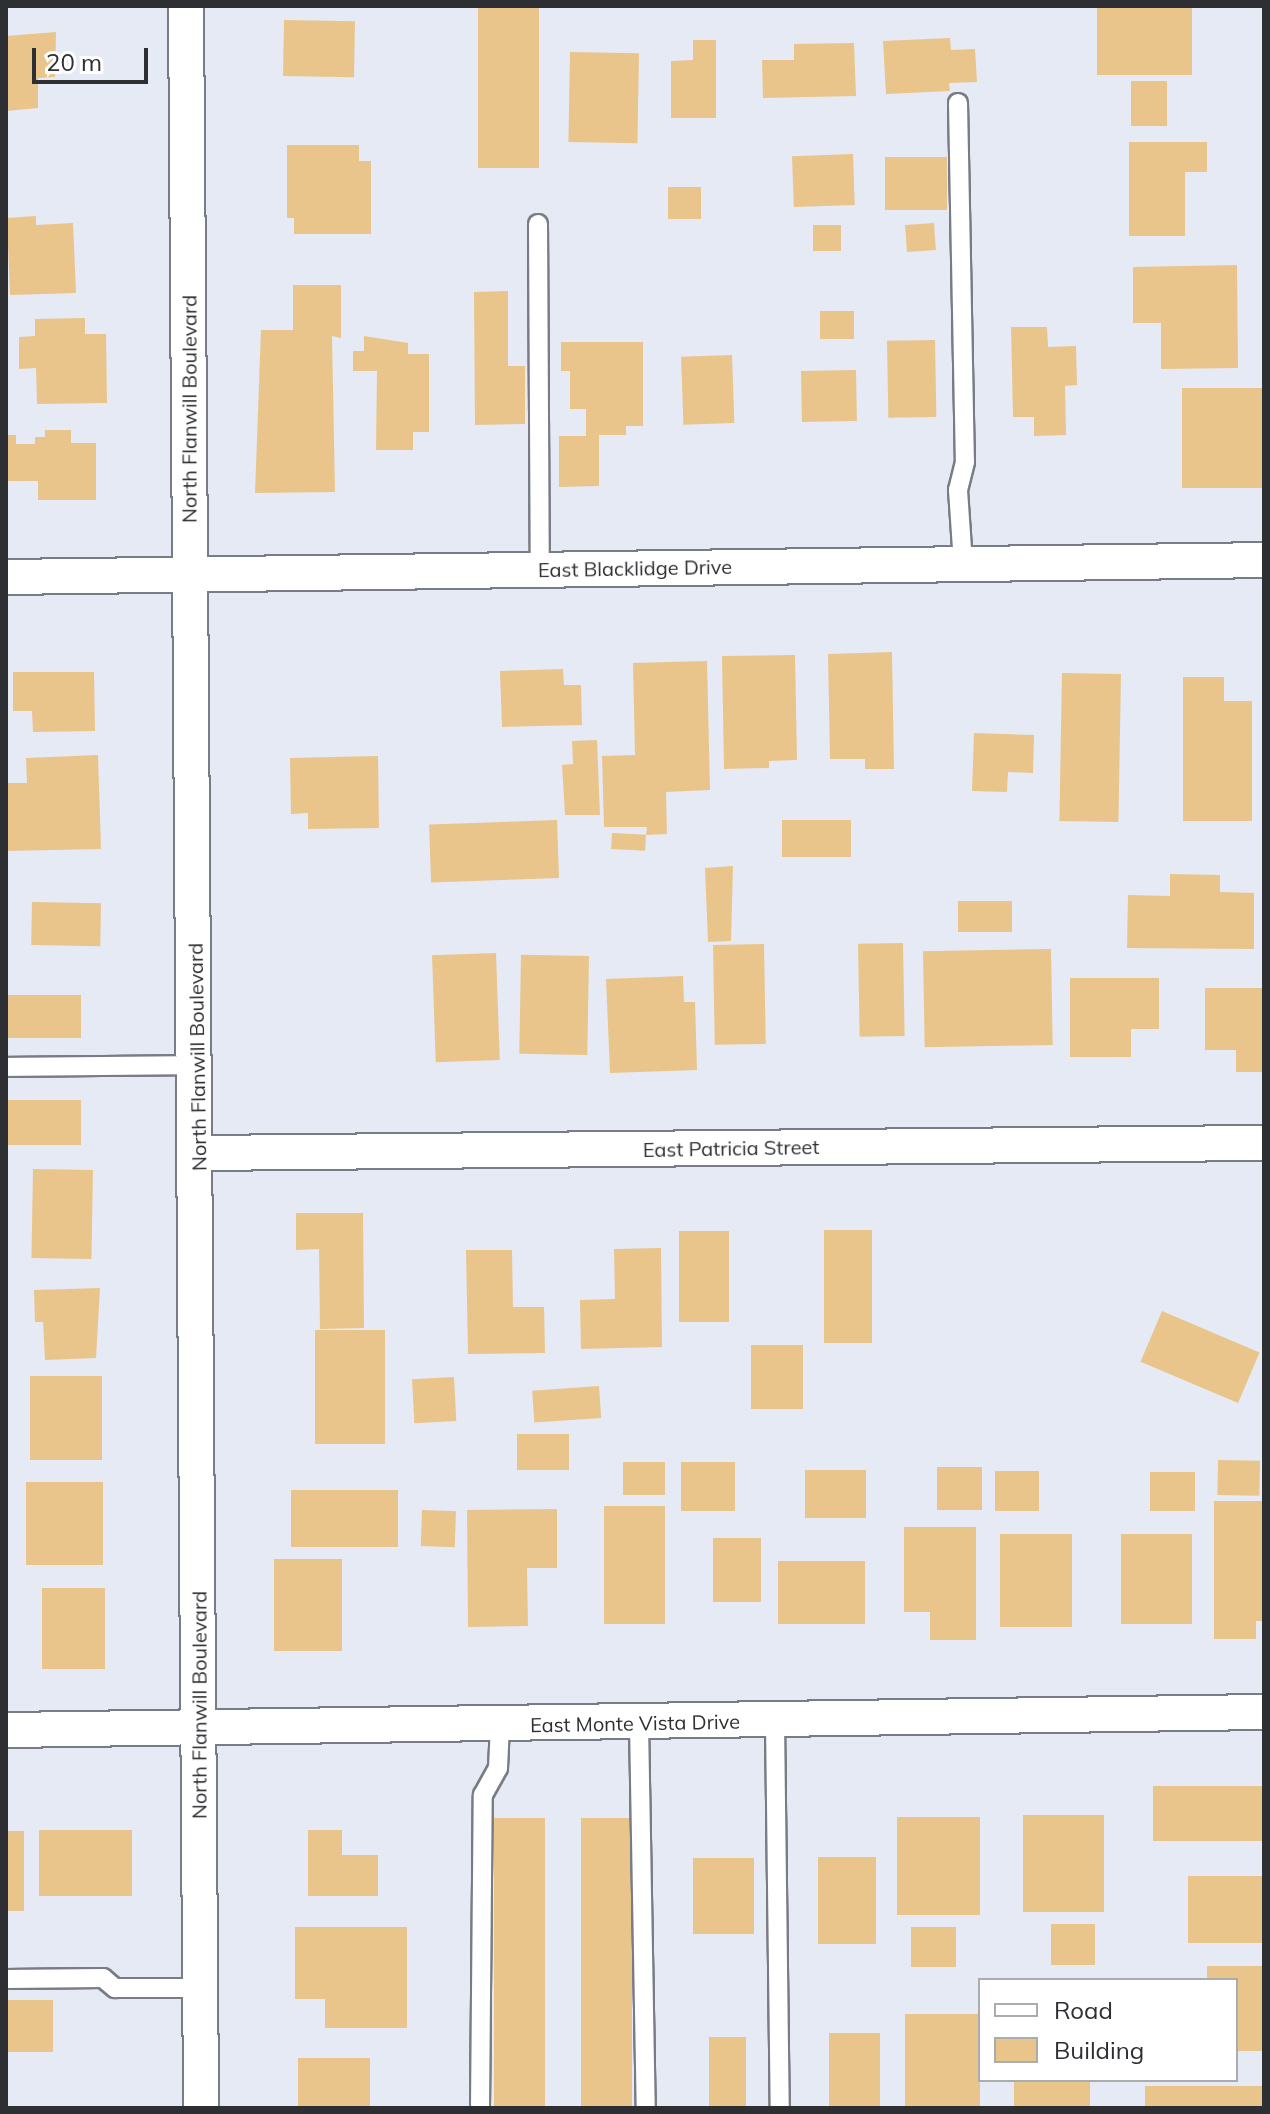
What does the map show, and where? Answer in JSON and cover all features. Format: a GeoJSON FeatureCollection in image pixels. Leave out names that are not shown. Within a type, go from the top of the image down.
{"type":"FeatureCollection","features":[{"type":"Feature","properties":{"kind":"street","name":"North Flanwill Boulevard"},"geometry":{"type":"LineString","coordinates":[[186,6],[198,1153],[201,2108]]}},
{"type":"Feature","properties":{"kind":"street","name":"East Blacklidge Drive"},"geometry":{"type":"LineString","coordinates":[[6,577],[1264,560]]}},
{"type":"Feature","properties":{"kind":"street","name":"East Patricia Street"},"geometry":{"type":"LineString","coordinates":[[198,1153],[1264,1143]]}},
{"type":"Feature","properties":{"kind":"street","name":"East Monte Vista Drive"},"geometry":{"type":"LineString","coordinates":[[6,1730],[1264,1712]]}},
{"type":"Feature","properties":{"kind":"lane"},"geometry":{"type":"LineString","coordinates":[[958,103],[965,462],[958,490],[963,564]]}},
{"type":"Feature","properties":{"kind":"lane"},"geometry":{"type":"LineString","coordinates":[[538,224],[540,569]]}},
{"type":"Feature","properties":{"kind":"lane"},"geometry":{"type":"LineString","coordinates":[[6,1067],[197,1065]]}},
{"type":"Feature","properties":{"kind":"lane"},"geometry":{"type":"LineString","coordinates":[[775,1721],[780,2108]]}},
{"type":"Feature","properties":{"kind":"lane"},"geometry":{"type":"LineString","coordinates":[[639,1723],[646,2108]]}},
{"type":"Feature","properties":{"kind":"lane"},"geometry":{"type":"LineString","coordinates":[[480,2108],[483,1795],[498,1768],[500,1725]]}},
{"type":"Feature","properties":{"kind":"lane"},"geometry":{"type":"LineString","coordinates":[[6,1979],[103,1978],[115,1988],[200,1988]]}},
{"type":"Feature","properties":{"kind":"building"},"geometry":{"type":"Polygon","coordinates":[[[478,6],[539,6],[539,168],[478,168],[478,6]]]}},
{"type":"Feature","properties":{"kind":"building"},"geometry":{"type":"Polygon","coordinates":[[[1097,6],[1192,6],[1192,75],[1097,75],[1097,6]]]}},
{"type":"Feature","properties":{"kind":"building"},"geometry":{"type":"Polygon","coordinates":[[[284,20],[355,21],[354,77],[283,76],[284,20]]]}},
{"type":"Feature","properties":{"kind":"building"},"geometry":{"type":"Polygon","coordinates":[[[56,32],[55,77],[38,78],[38,108],[6,111],[6,36],[56,32]]]}},
{"type":"Feature","properties":{"kind":"building"},"geometry":{"type":"Polygon","coordinates":[[[950,38],[951,50],[975,49],[977,82],[949,83],[950,91],[886,94],[883,41],[950,38]]]}},
{"type":"Feature","properties":{"kind":"building"},"geometry":{"type":"Polygon","coordinates":[[[693,40],[716,40],[716,118],[671,118],[671,61],[693,60],[693,40]]]}},
{"type":"Feature","properties":{"kind":"building"},"geometry":{"type":"Polygon","coordinates":[[[854,43],[856,96],[763,98],[762,60],[794,60],[794,44],[854,43]]]}},
{"type":"Feature","properties":{"kind":"building"},"geometry":{"type":"Polygon","coordinates":[[[570,52],[639,53],[637,143],[568,142],[570,52]]]}},
{"type":"Feature","properties":{"kind":"building"},"geometry":{"type":"Polygon","coordinates":[[[1131,81],[1167,81],[1167,126],[1131,126],[1131,81]]]}},
{"type":"Feature","properties":{"kind":"building"},"geometry":{"type":"Polygon","coordinates":[[[1129,142],[1207,142],[1207,172],[1185,172],[1185,236],[1129,236],[1129,142]]]}},
{"type":"Feature","properties":{"kind":"building"},"geometry":{"type":"Polygon","coordinates":[[[287,145],[359,145],[359,161],[371,161],[371,234],[294,234],[294,218],[287,218],[287,145]]]}},
{"type":"Feature","properties":{"kind":"building"},"geometry":{"type":"Polygon","coordinates":[[[853,154],[855,205],[794,207],[792,156],[853,154]]]}},
{"type":"Feature","properties":{"kind":"building"},"geometry":{"type":"Polygon","coordinates":[[[885,157],[947,157],[947,210],[885,210],[885,157]]]}},
{"type":"Feature","properties":{"kind":"building"},"geometry":{"type":"Polygon","coordinates":[[[668,187],[701,187],[701,219],[668,219],[668,187]]]}},
{"type":"Feature","properties":{"kind":"building"},"geometry":{"type":"Polygon","coordinates":[[[36,216],[36,225],[73,223],[76,293],[10,295],[7,218],[36,216]]]}},
{"type":"Feature","properties":{"kind":"building"},"geometry":{"type":"Polygon","coordinates":[[[934,223],[936,250],[907,252],[905,225],[934,223]]]}},
{"type":"Feature","properties":{"kind":"building"},"geometry":{"type":"Polygon","coordinates":[[[813,225],[841,225],[841,251],[813,251],[813,225]]]}},
{"type":"Feature","properties":{"kind":"building"},"geometry":{"type":"Polygon","coordinates":[[[1237,265],[1238,368],[1161,369],[1161,323],[1133,323],[1133,267],[1237,265]]]}},
{"type":"Feature","properties":{"kind":"building"},"geometry":{"type":"Polygon","coordinates":[[[293,285],[341,285],[341,338],[332,336],[335,492],[255,493],[261,330],[293,330],[293,285]]]}},
{"type":"Feature","properties":{"kind":"building"},"geometry":{"type":"Polygon","coordinates":[[[508,291],[508,366],[525,366],[525,424],[475,425],[474,292],[508,291]]]}},
{"type":"Feature","properties":{"kind":"building"},"geometry":{"type":"Polygon","coordinates":[[[820,311],[854,311],[854,339],[820,339],[820,311]]]}},
{"type":"Feature","properties":{"kind":"building"},"geometry":{"type":"Polygon","coordinates":[[[85,318],[85,334],[106,334],[107,403],[37,404],[36,368],[19,369],[19,337],[35,336],[35,319],[85,318]]]}},
{"type":"Feature","properties":{"kind":"building"},"geometry":{"type":"Polygon","coordinates":[[[1011,327],[1047,327],[1048,347],[1076,346],[1077,385],[1065,386],[1066,435],[1034,436],[1034,417],[1013,417],[1011,327]]]}},
{"type":"Feature","properties":{"kind":"building"},"geometry":{"type":"Polygon","coordinates":[[[364,336],[408,343],[408,354],[429,354],[429,432],[413,432],[413,450],[376,450],[377,371],[353,371],[353,351],[364,351],[364,336]]]}},
{"type":"Feature","properties":{"kind":"building"},"geometry":{"type":"Polygon","coordinates":[[[935,340],[936,417],[888,418],[887,341],[935,340]]]}},
{"type":"Feature","properties":{"kind":"building"},"geometry":{"type":"Polygon","coordinates":[[[561,342],[643,342],[643,426],[626,426],[626,435],[599,435],[599,486],[559,487],[559,436],[586,436],[586,409],[570,409],[570,371],[561,371],[561,342]]]}},
{"type":"Feature","properties":{"kind":"building"},"geometry":{"type":"Polygon","coordinates":[[[732,355],[734,423],[683,425],[681,357],[732,355]]]}},
{"type":"Feature","properties":{"kind":"building"},"geometry":{"type":"Polygon","coordinates":[[[856,370],[857,421],[802,422],[801,371],[856,370]]]}},
{"type":"Feature","properties":{"kind":"building"},"geometry":{"type":"Polygon","coordinates":[[[1182,388],[1262,388],[1262,488],[1182,488],[1182,388]]]}},
{"type":"Feature","properties":{"kind":"building"},"geometry":{"type":"Polygon","coordinates":[[[45,430],[71,430],[71,443],[96,443],[96,500],[38,500],[38,481],[6,481],[6,435],[16,435],[16,444],[35,444],[35,437],[45,437],[45,430]]]}},
{"type":"Feature","properties":{"kind":"building"},"geometry":{"type":"Polygon","coordinates":[[[892,652],[894,769],[865,769],[865,759],[830,759],[828,654],[892,652]]]}},
{"type":"Feature","properties":{"kind":"building"},"geometry":{"type":"Polygon","coordinates":[[[795,655],[797,760],[769,761],[769,768],[724,769],[722,656],[795,655]]]}},
{"type":"Feature","properties":{"kind":"building"},"geometry":{"type":"Polygon","coordinates":[[[707,661],[710,790],[666,792],[667,834],[646,835],[647,827],[604,827],[602,756],[635,755],[633,663],[707,661]]]}},
{"type":"Feature","properties":{"kind":"building"},"geometry":{"type":"Polygon","coordinates":[[[563,669],[564,685],[581,685],[582,725],[502,727],[500,671],[563,669]]]}},
{"type":"Feature","properties":{"kind":"building"},"geometry":{"type":"Polygon","coordinates":[[[13,672],[94,672],[95,731],[33,732],[32,711],[13,711],[13,672]]]}},
{"type":"Feature","properties":{"kind":"building"},"geometry":{"type":"Polygon","coordinates":[[[1062,673],[1121,674],[1118,822],[1059,821],[1062,673]]]}},
{"type":"Feature","properties":{"kind":"building"},"geometry":{"type":"Polygon","coordinates":[[[1183,677],[1224,677],[1224,701],[1252,701],[1252,821],[1183,821],[1183,677]]]}},
{"type":"Feature","properties":{"kind":"building"},"geometry":{"type":"Polygon","coordinates":[[[974,733],[1034,735],[1033,773],[1008,772],[1007,792],[972,791],[974,733]]]}},
{"type":"Feature","properties":{"kind":"building"},"geometry":{"type":"Polygon","coordinates":[[[597,740],[600,815],[565,815],[562,765],[573,764],[572,741],[597,740]]]}},
{"type":"Feature","properties":{"kind":"building"},"geometry":{"type":"Polygon","coordinates":[[[98,755],[101,849],[6,851],[6,783],[27,783],[26,758],[98,755]]]}},
{"type":"Feature","properties":{"kind":"building"},"geometry":{"type":"Polygon","coordinates":[[[378,756],[379,828],[308,829],[308,813],[291,814],[290,758],[378,756]]]}},
{"type":"Feature","properties":{"kind":"building"},"geometry":{"type":"Polygon","coordinates":[[[557,820],[559,878],[431,882],[429,824],[557,820]]]}},
{"type":"Feature","properties":{"kind":"building"},"geometry":{"type":"Polygon","coordinates":[[[782,820],[851,820],[851,857],[782,857],[782,820]]]}},
{"type":"Feature","properties":{"kind":"building"},"geometry":{"type":"Polygon","coordinates":[[[612,833],[646,835],[645,851],[611,849],[612,833]]]}},
{"type":"Feature","properties":{"kind":"building"},"geometry":{"type":"Polygon","coordinates":[[[733,866],[731,941],[708,942],[705,868],[733,866]]]}},
{"type":"Feature","properties":{"kind":"building"},"geometry":{"type":"Polygon","coordinates":[[[1170,874],[1220,875],[1220,892],[1254,893],[1254,949],[1127,948],[1128,895],[1170,896],[1170,874]]]}},
{"type":"Feature","properties":{"kind":"building"},"geometry":{"type":"Polygon","coordinates":[[[958,901],[1012,901],[1012,932],[958,932],[958,901]]]}},
{"type":"Feature","properties":{"kind":"building"},"geometry":{"type":"Polygon","coordinates":[[[32,902],[101,903],[100,946],[31,945],[32,902]]]}},
{"type":"Feature","properties":{"kind":"building"},"geometry":{"type":"Polygon","coordinates":[[[903,943],[905,1036],[860,1037],[858,944],[903,943]]]}},
{"type":"Feature","properties":{"kind":"building"},"geometry":{"type":"Polygon","coordinates":[[[764,944],[766,1044],[715,1045],[713,945],[764,944]]]}},
{"type":"Feature","properties":{"kind":"building"},"geometry":{"type":"Polygon","coordinates":[[[1051,949],[1053,1045],[925,1047],[923,951],[1051,949]]]}},
{"type":"Feature","properties":{"kind":"building"},"geometry":{"type":"Polygon","coordinates":[[[496,953],[500,1060],[436,1062],[432,955],[496,953]]]}},
{"type":"Feature","properties":{"kind":"building"},"geometry":{"type":"Polygon","coordinates":[[[521,955],[589,956],[587,1055],[519,1054],[521,955]]]}},
{"type":"Feature","properties":{"kind":"building"},"geometry":{"type":"Polygon","coordinates":[[[683,976],[684,1002],[695,1002],[697,1070],[610,1073],[606,979],[683,976]]]}},
{"type":"Feature","properties":{"kind":"building"},"geometry":{"type":"Polygon","coordinates":[[[1070,978],[1159,978],[1159,1029],[1131,1029],[1131,1057],[1070,1057],[1070,978]]]}},
{"type":"Feature","properties":{"kind":"building"},"geometry":{"type":"Polygon","coordinates":[[[1205,988],[1264,988],[1264,1072],[1236,1072],[1236,1050],[1205,1050],[1205,988]]]}},
{"type":"Feature","properties":{"kind":"building"},"geometry":{"type":"Polygon","coordinates":[[[6,995],[81,995],[81,1038],[6,1038],[6,995]]]}},
{"type":"Feature","properties":{"kind":"building"},"geometry":{"type":"Polygon","coordinates":[[[6,1100],[81,1100],[81,1145],[6,1145],[6,1100]]]}},
{"type":"Feature","properties":{"kind":"building"},"geometry":{"type":"Polygon","coordinates":[[[33,1169],[93,1170],[91,1259],[31,1258],[33,1169]]]}},
{"type":"Feature","properties":{"kind":"building"},"geometry":{"type":"Polygon","coordinates":[[[296,1213],[363,1213],[364,1328],[320,1329],[319,1249],[296,1250],[296,1213]]]}},
{"type":"Feature","properties":{"kind":"building"},"geometry":{"type":"Polygon","coordinates":[[[824,1230],[872,1230],[872,1343],[824,1343],[824,1230]]]}},
{"type":"Feature","properties":{"kind":"building"},"geometry":{"type":"Polygon","coordinates":[[[679,1231],[729,1231],[729,1322],[679,1322],[679,1231]]]}},
{"type":"Feature","properties":{"kind":"building"},"geometry":{"type":"Polygon","coordinates":[[[661,1248],[662,1347],[581,1349],[580,1300],[615,1299],[614,1249],[661,1248]]]}},
{"type":"Feature","properties":{"kind":"building"},"geometry":{"type":"Polygon","coordinates":[[[466,1250],[512,1250],[513,1307],[544,1307],[545,1353],[468,1354],[466,1250]]]}},
{"type":"Feature","properties":{"kind":"building"},"geometry":{"type":"Polygon","coordinates":[[[100,1288],[96,1358],[45,1360],[43,1322],[35,1322],[34,1290],[100,1288]]]}},
{"type":"Feature","properties":{"kind":"building"},"geometry":{"type":"Polygon","coordinates":[[[1162,1311],[1260,1352],[1238,1403],[1141,1362],[1162,1311]]]}},
{"type":"Feature","properties":{"kind":"building"},"geometry":{"type":"Polygon","coordinates":[[[315,1330],[385,1330],[385,1444],[315,1444],[315,1330]]]}},
{"type":"Feature","properties":{"kind":"building"},"geometry":{"type":"Polygon","coordinates":[[[751,1345],[803,1345],[803,1409],[751,1409],[751,1345]]]}},
{"type":"Feature","properties":{"kind":"building"},"geometry":{"type":"Polygon","coordinates":[[[30,1376],[102,1376],[102,1460],[30,1460],[30,1376]]]}},
{"type":"Feature","properties":{"kind":"building"},"geometry":{"type":"Polygon","coordinates":[[[454,1377],[456,1421],[414,1423],[412,1379],[454,1377]]]}},
{"type":"Feature","properties":{"kind":"building"},"geometry":{"type":"Polygon","coordinates":[[[599,1386],[601,1418],[534,1423],[532,1391],[599,1386]]]}},
{"type":"Feature","properties":{"kind":"building"},"geometry":{"type":"Polygon","coordinates":[[[517,1434],[569,1434],[569,1470],[517,1470],[517,1434]]]}},
{"type":"Feature","properties":{"kind":"building"},"geometry":{"type":"Polygon","coordinates":[[[1218,1460],[1260,1461],[1259,1496],[1217,1495],[1218,1460]]]}},
{"type":"Feature","properties":{"kind":"building"},"geometry":{"type":"Polygon","coordinates":[[[623,1462],[665,1462],[665,1495],[623,1495],[623,1462]]]}},
{"type":"Feature","properties":{"kind":"building"},"geometry":{"type":"Polygon","coordinates":[[[681,1462],[735,1462],[735,1511],[681,1511],[681,1462]]]}},
{"type":"Feature","properties":{"kind":"building"},"geometry":{"type":"Polygon","coordinates":[[[937,1467],[982,1467],[982,1510],[937,1510],[937,1467]]]}},
{"type":"Feature","properties":{"kind":"building"},"geometry":{"type":"Polygon","coordinates":[[[805,1470],[866,1470],[866,1518],[805,1518],[805,1470]]]}},
{"type":"Feature","properties":{"kind":"building"},"geometry":{"type":"Polygon","coordinates":[[[995,1471],[1039,1471],[1039,1511],[995,1511],[995,1471]]]}},
{"type":"Feature","properties":{"kind":"building"},"geometry":{"type":"Polygon","coordinates":[[[1150,1472],[1195,1472],[1195,1511],[1150,1511],[1150,1472]]]}},
{"type":"Feature","properties":{"kind":"building"},"geometry":{"type":"Polygon","coordinates":[[[26,1482],[103,1482],[103,1565],[26,1565],[26,1482]]]}},
{"type":"Feature","properties":{"kind":"building"},"geometry":{"type":"Polygon","coordinates":[[[291,1490],[398,1490],[398,1547],[291,1547],[291,1490]]]}},
{"type":"Feature","properties":{"kind":"building"},"geometry":{"type":"Polygon","coordinates":[[[1214,1501],[1264,1501],[1264,1621],[1256,1621],[1256,1639],[1214,1639],[1214,1501]]]}},
{"type":"Feature","properties":{"kind":"building"},"geometry":{"type":"Polygon","coordinates":[[[604,1506],[665,1506],[665,1624],[604,1624],[604,1506]]]}},
{"type":"Feature","properties":{"kind":"building"},"geometry":{"type":"Polygon","coordinates":[[[557,1509],[557,1568],[527,1568],[528,1626],[468,1627],[467,1510],[557,1509]]]}},
{"type":"Feature","properties":{"kind":"building"},"geometry":{"type":"Polygon","coordinates":[[[422,1510],[456,1511],[455,1547],[421,1546],[422,1510]]]}},
{"type":"Feature","properties":{"kind":"building"},"geometry":{"type":"Polygon","coordinates":[[[904,1527],[976,1527],[976,1640],[930,1640],[930,1612],[904,1612],[904,1527]]]}},
{"type":"Feature","properties":{"kind":"building"},"geometry":{"type":"Polygon","coordinates":[[[1000,1534],[1072,1534],[1072,1627],[1000,1627],[1000,1534]]]}},
{"type":"Feature","properties":{"kind":"building"},"geometry":{"type":"Polygon","coordinates":[[[1121,1534],[1192,1534],[1192,1624],[1121,1624],[1121,1534]]]}},
{"type":"Feature","properties":{"kind":"building"},"geometry":{"type":"Polygon","coordinates":[[[713,1538],[761,1538],[761,1602],[713,1602],[713,1538]]]}},
{"type":"Feature","properties":{"kind":"building"},"geometry":{"type":"Polygon","coordinates":[[[274,1559],[342,1559],[342,1651],[274,1651],[274,1559]]]}},
{"type":"Feature","properties":{"kind":"building"},"geometry":{"type":"Polygon","coordinates":[[[778,1561],[865,1561],[865,1624],[778,1624],[778,1561]]]}},
{"type":"Feature","properties":{"kind":"building"},"geometry":{"type":"Polygon","coordinates":[[[42,1588],[105,1588],[105,1669],[42,1669],[42,1588]]]}},
{"type":"Feature","properties":{"kind":"building"},"geometry":{"type":"Polygon","coordinates":[[[1153,1786],[1264,1786],[1264,1841],[1153,1841],[1153,1786]]]}},
{"type":"Feature","properties":{"kind":"building"},"geometry":{"type":"Polygon","coordinates":[[[1023,1815],[1104,1815],[1104,1912],[1023,1912],[1023,1815]]]}},
{"type":"Feature","properties":{"kind":"building"},"geometry":{"type":"Polygon","coordinates":[[[897,1817],[980,1817],[980,1915],[897,1915],[897,1817]]]}},
{"type":"Feature","properties":{"kind":"building"},"geometry":{"type":"Polygon","coordinates":[[[494,1818],[545,1818],[545,2108],[494,2108],[494,1818]]]}},
{"type":"Feature","properties":{"kind":"building"},"geometry":{"type":"Polygon","coordinates":[[[581,1818],[632,1818],[632,2108],[581,2108],[581,1818]]]}},
{"type":"Feature","properties":{"kind":"building"},"geometry":{"type":"Polygon","coordinates":[[[39,1830],[132,1830],[132,1896],[39,1896],[39,1830]]]}},
{"type":"Feature","properties":{"kind":"building"},"geometry":{"type":"Polygon","coordinates":[[[308,1830],[342,1830],[342,1855],[378,1855],[378,1896],[308,1896],[308,1830]]]}},
{"type":"Feature","properties":{"kind":"building"},"geometry":{"type":"Polygon","coordinates":[[[6,1831],[24,1831],[24,1911],[6,1911],[6,1831]]]}},
{"type":"Feature","properties":{"kind":"building"},"geometry":{"type":"Polygon","coordinates":[[[818,1857],[876,1857],[876,1944],[818,1944],[818,1857]]]}},
{"type":"Feature","properties":{"kind":"building"},"geometry":{"type":"Polygon","coordinates":[[[693,1858],[754,1858],[754,1934],[693,1934],[693,1858]]]}},
{"type":"Feature","properties":{"kind":"building"},"geometry":{"type":"Polygon","coordinates":[[[1188,1876],[1264,1876],[1264,1943],[1188,1943],[1188,1876]]]}},
{"type":"Feature","properties":{"kind":"building"},"geometry":{"type":"Polygon","coordinates":[[[1051,1924],[1095,1924],[1095,1965],[1051,1965],[1051,1924]]]}},
{"type":"Feature","properties":{"kind":"building"},"geometry":{"type":"Polygon","coordinates":[[[295,1927],[407,1927],[407,2028],[325,2028],[325,1999],[295,1999],[295,1927]]]}},
{"type":"Feature","properties":{"kind":"building"},"geometry":{"type":"Polygon","coordinates":[[[911,1927],[956,1927],[956,1967],[911,1967],[911,1927]]]}},
{"type":"Feature","properties":{"kind":"building"},"geometry":{"type":"Polygon","coordinates":[[[1207,1966],[1264,1966],[1264,2051],[1238,2051],[1238,1978],[1207,1978],[1207,1966]]]}},
{"type":"Feature","properties":{"kind":"building"},"geometry":{"type":"Polygon","coordinates":[[[6,2000],[53,2000],[53,2052],[6,2052],[6,2000]]]}},
{"type":"Feature","properties":{"kind":"building"},"geometry":{"type":"Polygon","coordinates":[[[905,2014],[978,2014],[980,2108],[905,2108],[905,2014]]]}},
{"type":"Feature","properties":{"kind":"building"},"geometry":{"type":"Polygon","coordinates":[[[829,2033],[880,2033],[880,2108],[829,2108],[829,2033]]]}},
{"type":"Feature","properties":{"kind":"building"},"geometry":{"type":"Polygon","coordinates":[[[709,2037],[746,2037],[746,2108],[709,2108],[709,2037]]]}},
{"type":"Feature","properties":{"kind":"building"},"geometry":{"type":"Polygon","coordinates":[[[298,2058],[370,2058],[370,2108],[298,2108],[298,2058]]]}},
{"type":"Feature","properties":{"kind":"building"},"geometry":{"type":"Polygon","coordinates":[[[1014,2082],[1090,2082],[1090,2108],[1014,2108],[1014,2082]]]}},
{"type":"Feature","properties":{"kind":"building"},"geometry":{"type":"Polygon","coordinates":[[[1145,2086],[1264,2086],[1264,2108],[1145,2108],[1145,2086]]]}}]}
